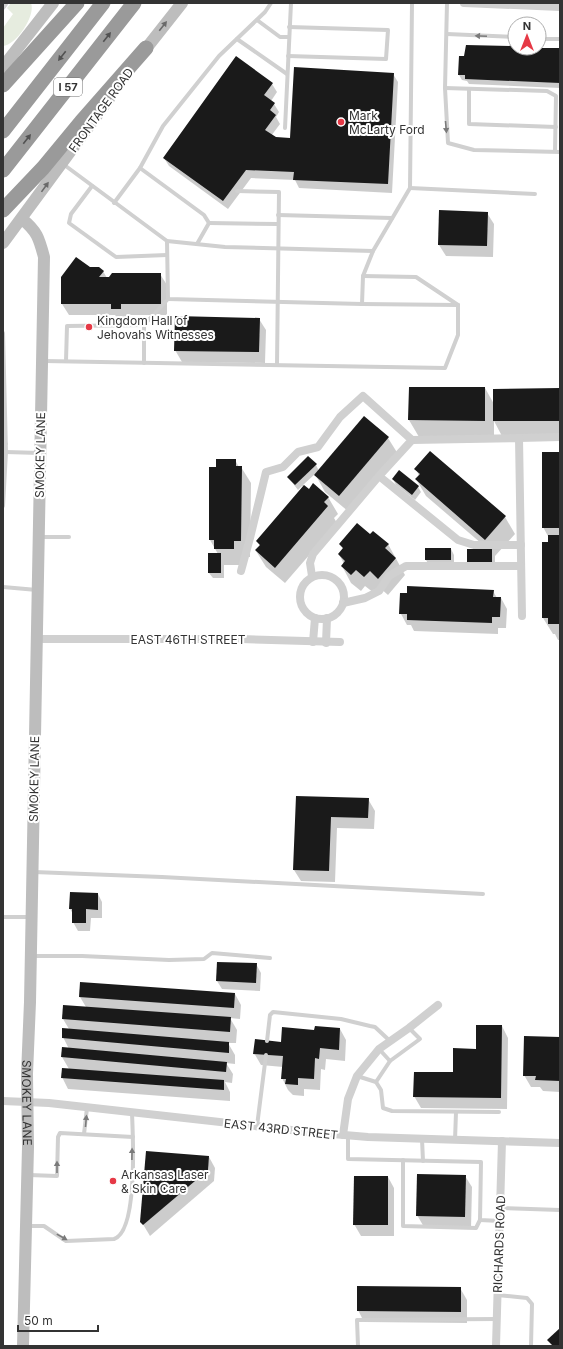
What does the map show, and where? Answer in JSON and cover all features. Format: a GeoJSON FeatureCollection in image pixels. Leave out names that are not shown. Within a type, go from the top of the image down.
{"type":"FeatureCollection","features":[{"type":"Feature","properties":{"kind":"highway"},"geometry":{"type":"LineString","coordinates":[[3,85],[77,3]]}},
{"type":"Feature","properties":{"kind":"highway","name":"I 57"},"geometry":{"type":"LineString","coordinates":[[3,131],[103,3]]}},
{"type":"Feature","properties":{"kind":"highway","name":"I 57"},"geometry":{"type":"LineString","coordinates":[[3,170],[134,3]]}},
{"type":"Feature","properties":{"kind":"highway"},"geometry":{"type":"LineString","coordinates":[[3,210],[43,168],[146,48]]}},
{"type":"Feature","properties":{"kind":"street","name":"FRONTAGE ROAD"},"geometry":{"type":"LineString","coordinates":[[3,243],[146,48],[182,3]]}},
{"type":"Feature","properties":{"kind":"street"},"geometry":{"type":"LineString","coordinates":[[464,3],[560,7]]}},
{"type":"Feature","properties":{"kind":"street"},"geometry":{"type":"LineString","coordinates":[[4,63],[50,4]]}},
{"type":"Feature","properties":{"kind":"street","name":"SMOKEY LANE"},"geometry":{"type":"LineString","coordinates":[[22,219],[32,227],[37,234],[44,257],[32,872],[26,1074],[26,1226],[22,1346]]}},
{"type":"Feature","properties":{"kind":"street"},"geometry":{"type":"LineString","coordinates":[[241,572],[266,472],[283,466],[298,452],[318,447],[340,418],[363,396],[412,440],[560,437]]}},
{"type":"Feature","properties":{"kind":"street"},"geometry":{"type":"LineString","coordinates":[[519,438],[522,616]]}},
{"type":"Feature","properties":{"kind":"street"},"geometry":{"type":"LineString","coordinates":[[312,576],[310,563],[313,554],[379,476],[412,440]]}},
{"type":"Feature","properties":{"kind":"street"},"geometry":{"type":"LineString","coordinates":[[379,476],[458,540],[474,545],[521,545]]}},
{"type":"Feature","properties":{"kind":"street"},"geometry":{"type":"LineString","coordinates":[[343,603],[365,598],[379,591],[390,576],[406,566],[521,566]]}},
{"type":"Feature","properties":{"kind":"street"},"geometry":{"type":"LineString","coordinates":[[319,574],[333,577],[342,588],[344,595],[343,603],[338,612],[327,618],[314,618],[303,609],[300,602],[299,594],[301,587],[312,576],[319,574]]}},
{"type":"Feature","properties":{"kind":"street"},"geometry":{"type":"LineString","coordinates":[[313,642],[314,618]]}},
{"type":"Feature","properties":{"kind":"street"},"geometry":{"type":"LineString","coordinates":[[326,643],[327,618]]}},
{"type":"Feature","properties":{"kind":"street","name":"EAST 46TH STREET"},"geometry":{"type":"LineString","coordinates":[[36,639],[242,639],[326,643],[340,642]]}},
{"type":"Feature","properties":{"kind":"street"},"geometry":{"type":"LineString","coordinates":[[346,1135],[348,1099],[357,1076],[379,1049],[438,1005]]}},
{"type":"Feature","properties":{"kind":"street","name":"EAST 43RD STREET"},"geometry":{"type":"LineString","coordinates":[[3,1101],[27,1102],[257,1127],[346,1135],[560,1143]]}},
{"type":"Feature","properties":{"kind":"street","name":"RICHARDS ROAD"},"geometry":{"type":"LineString","coordinates":[[496,1346],[502,1141]]}},
{"type":"Feature","properties":{"kind":"lane"},"geometry":{"type":"LineString","coordinates":[[3,8],[6,4],[5,3]]}},
{"type":"Feature","properties":{"kind":"lane"},"geometry":{"type":"LineString","coordinates":[[114,203],[140,168],[163,126],[219,56],[265,12],[271,3]]}},
{"type":"Feature","properties":{"kind":"lane"},"geometry":{"type":"LineString","coordinates":[[284,128],[291,3]]}},
{"type":"Feature","properties":{"kind":"lane"},"geometry":{"type":"LineString","coordinates":[[362,304],[363,276],[373,251],[410,188],[412,3]]}},
{"type":"Feature","properties":{"kind":"lane"},"geometry":{"type":"LineString","coordinates":[[445,88],[469,90],[548,91],[556,96],[558,152],[474,150],[448,143],[445,88],[447,3]]}},
{"type":"Feature","properties":{"kind":"lane"},"geometry":{"type":"LineString","coordinates":[[257,20],[280,38],[289,37]]}},
{"type":"Feature","properties":{"kind":"lane"},"geometry":{"type":"LineString","coordinates":[[288,56],[386,59],[388,30],[290,27]]}},
{"type":"Feature","properties":{"kind":"lane"},"geometry":{"type":"LineString","coordinates":[[447,34],[507,38]]}},
{"type":"Feature","properties":{"kind":"lane"},"geometry":{"type":"LineString","coordinates":[[237,39],[287,74]]}},
{"type":"Feature","properties":{"kind":"lane"},"geometry":{"type":"LineString","coordinates":[[547,39],[560,39]]}},
{"type":"Feature","properties":{"kind":"lane"},"geometry":{"type":"LineString","coordinates":[[469,90],[469,124],[556,127]]}},
{"type":"Feature","properties":{"kind":"lane"},"geometry":{"type":"LineString","coordinates":[[62,163],[167,241],[225,246],[373,251]]}},
{"type":"Feature","properties":{"kind":"lane"},"geometry":{"type":"LineString","coordinates":[[140,168],[204,215],[209,223]]}},
{"type":"Feature","properties":{"kind":"lane"},"geometry":{"type":"LineString","coordinates":[[92,186],[71,214],[69,223],[116,258],[167,255]]}},
{"type":"Feature","properties":{"kind":"lane"},"geometry":{"type":"LineString","coordinates":[[410,188],[535,194]]}},
{"type":"Feature","properties":{"kind":"lane"},"geometry":{"type":"LineString","coordinates":[[237,191],[279,192],[277,365]]}},
{"type":"Feature","properties":{"kind":"lane"},"geometry":{"type":"LineString","coordinates":[[278,216],[392,218]]}},
{"type":"Feature","properties":{"kind":"lane"},"geometry":{"type":"LineString","coordinates":[[209,223],[278,224]]}},
{"type":"Feature","properties":{"kind":"lane"},"geometry":{"type":"LineString","coordinates":[[197,244],[209,223]]}},
{"type":"Feature","properties":{"kind":"lane"},"geometry":{"type":"LineString","coordinates":[[144,363],[144,325],[168,299],[167,241]]}},
{"type":"Feature","properties":{"kind":"lane"},"geometry":{"type":"LineString","coordinates":[[363,276],[416,277],[458,305]]}},
{"type":"Feature","properties":{"kind":"lane"},"geometry":{"type":"LineString","coordinates":[[168,299],[458,305]]}},
{"type":"Feature","properties":{"kind":"lane"},"geometry":{"type":"LineString","coordinates":[[42,361],[445,368],[458,335],[458,305]]}},
{"type":"Feature","properties":{"kind":"lane"},"geometry":{"type":"LineString","coordinates":[[66,361],[67,326],[144,325]]}},
{"type":"Feature","properties":{"kind":"lane"},"geometry":{"type":"LineString","coordinates":[[3,333],[6,452],[3,506]]}},
{"type":"Feature","properties":{"kind":"lane"},"geometry":{"type":"LineString","coordinates":[[6,452],[40,453]]}},
{"type":"Feature","properties":{"kind":"lane"},"geometry":{"type":"LineString","coordinates":[[39,537],[69,537]]}},
{"type":"Feature","properties":{"kind":"lane"},"geometry":{"type":"LineString","coordinates":[[3,588],[37,590]]}},
{"type":"Feature","properties":{"kind":"lane"},"geometry":{"type":"LineString","coordinates":[[32,872],[162,877],[483,894]]}},
{"type":"Feature","properties":{"kind":"lane"},"geometry":{"type":"LineString","coordinates":[[3,917],[31,917]]}},
{"type":"Feature","properties":{"kind":"lane"},"geometry":{"type":"LineString","coordinates":[[30,956],[82,956],[169,960],[204,959],[212,953],[270,958]]}},
{"type":"Feature","properties":{"kind":"lane"},"geometry":{"type":"LineString","coordinates":[[267,1040],[270,1015],[273,1012],[341,1019],[375,1027],[390,1042]]}},
{"type":"Feature","properties":{"kind":"lane"},"geometry":{"type":"LineString","coordinates":[[376,1082],[390,1061],[420,1039],[409,1028]]}},
{"type":"Feature","properties":{"kind":"lane"},"geometry":{"type":"LineString","coordinates":[[379,1049],[390,1061]]}},
{"type":"Feature","properties":{"kind":"lane"},"geometry":{"type":"LineString","coordinates":[[257,1127],[266,1055]]}},
{"type":"Feature","properties":{"kind":"lane"},"geometry":{"type":"LineString","coordinates":[[357,1076],[376,1082],[381,1090],[383,1108],[392,1111],[499,1112]]}},
{"type":"Feature","properties":{"kind":"lane"},"geometry":{"type":"LineString","coordinates":[[84,1134],[87,1108]]}},
{"type":"Feature","properties":{"kind":"lane"},"geometry":{"type":"LineString","coordinates":[[455,1140],[456,1112]]}},
{"type":"Feature","properties":{"kind":"lane"},"geometry":{"type":"LineString","coordinates":[[26,1226],[44,1226],[66,1241],[118,1238],[125,1227],[131,1200],[133,1137],[132,1113]]}},
{"type":"Feature","properties":{"kind":"lane"},"geometry":{"type":"LineString","coordinates":[[27,1175],[57,1176],[59,1134],[133,1137]]}},
{"type":"Feature","properties":{"kind":"lane"},"geometry":{"type":"LineString","coordinates":[[346,1135],[348,1159],[403,1160],[423,1161],[481,1162],[480,1220],[476,1228],[403,1226],[403,1160]]}},
{"type":"Feature","properties":{"kind":"lane"},"geometry":{"type":"LineString","coordinates":[[422,1139],[423,1161]]}},
{"type":"Feature","properties":{"kind":"lane"},"geometry":{"type":"LineString","coordinates":[[500,1208],[560,1210]]}},
{"type":"Feature","properties":{"kind":"lane"},"geometry":{"type":"LineString","coordinates":[[480,1220],[500,1221]]}},
{"type":"Feature","properties":{"kind":"lane"},"geometry":{"type":"LineString","coordinates":[[497,1295],[527,1298],[530,1300],[532,1304],[531,1346]]}},
{"type":"Feature","properties":{"kind":"lane"},"geometry":{"type":"LineString","coordinates":[[358,1346],[357,1320],[497,1319]]}},
{"type":"Feature","properties":{"kind":"shaded area"},"geometry":{"type":"Polygon","coordinates":[[[11,3],[31,3],[31,15],[24,29],[14,41],[3,46],[3,28],[13,14],[7,8],[11,3]]]}},
{"type":"Feature","properties":{"kind":"building"},"geometry":{"type":"Polygon","coordinates":[[[466,45],[507,46],[507,56],[547,56],[547,48],[560,48],[560,83],[465,79],[465,75],[458,75],[459,56],[464,56],[466,45]]]}},
{"type":"Feature","properties":{"kind":"building","name":"Mark McLarty Ford"},"geometry":{"type":"Polygon","coordinates":[[[236,56],[273,83],[264,95],[275,103],[270,110],[276,115],[265,130],[276,137],[290,138],[294,67],[394,73],[388,184],[293,180],[294,172],[246,170],[223,201],[163,158],[236,56]]]}},
{"type":"Feature","properties":{"kind":"building"},"geometry":{"type":"Polygon","coordinates":[[[439,210],[488,212],[487,246],[438,245],[439,210]]]}},
{"type":"Feature","properties":{"kind":"building"},"geometry":{"type":"Polygon","coordinates":[[[76,257],[90,267],[99,267],[104,271],[99,277],[109,277],[112,273],[161,273],[161,304],[121,304],[121,309],[111,309],[111,304],[61,304],[61,277],[76,257]]]}},
{"type":"Feature","properties":{"kind":"building"},"geometry":{"type":"Polygon","coordinates":[[[175,316],[260,318],[259,352],[174,351],[175,316]]]}},
{"type":"Feature","properties":{"kind":"building"},"geometry":{"type":"Polygon","coordinates":[[[409,387],[485,387],[485,421],[408,420],[409,387]]]}},
{"type":"Feature","properties":{"kind":"building"},"geometry":{"type":"Polygon","coordinates":[[[560,388],[560,421],[493,421],[493,389],[560,388]]]}},
{"type":"Feature","properties":{"kind":"building"},"geometry":{"type":"Polygon","coordinates":[[[364,416],[389,437],[339,496],[314,475],[364,416]]]}},
{"type":"Feature","properties":{"kind":"building"},"geometry":{"type":"Polygon","coordinates":[[[430,451],[506,516],[485,540],[415,479],[420,474],[414,469],[430,451]]]}},
{"type":"Feature","properties":{"kind":"building"},"geometry":{"type":"Polygon","coordinates":[[[542,452],[560,452],[560,528],[542,528],[542,452]]]}},
{"type":"Feature","properties":{"kind":"building"},"geometry":{"type":"Polygon","coordinates":[[[308,456],[317,464],[295,485],[287,477],[308,456]]]}},
{"type":"Feature","properties":{"kind":"building"},"geometry":{"type":"Polygon","coordinates":[[[216,459],[236,459],[236,466],[242,466],[241,541],[234,541],[234,549],[214,549],[214,540],[209,540],[209,467],[216,467],[216,459]]]}},
{"type":"Feature","properties":{"kind":"building"},"geometry":{"type":"Polygon","coordinates":[[[399,470],[419,486],[412,495],[392,479],[399,470]]]}},
{"type":"Feature","properties":{"kind":"building"},"geometry":{"type":"Polygon","coordinates":[[[313,483],[329,497],[324,502],[328,506],[275,568],[255,550],[260,545],[256,541],[304,485],[309,489],[313,483]]]}},
{"type":"Feature","properties":{"kind":"building"},"geometry":{"type":"Polygon","coordinates":[[[357,523],[370,534],[373,531],[389,544],[385,548],[396,558],[378,579],[370,571],[364,577],[356,570],[351,575],[341,566],[345,561],[338,554],[343,548],[339,544],[357,523]]]}},
{"type":"Feature","properties":{"kind":"building"},"geometry":{"type":"Polygon","coordinates":[[[548,535],[560,535],[560,624],[548,624],[548,618],[542,618],[542,542],[548,542],[548,535]]]}},
{"type":"Feature","properties":{"kind":"building"},"geometry":{"type":"Polygon","coordinates":[[[425,548],[451,548],[451,560],[425,560],[425,548]]]}},
{"type":"Feature","properties":{"kind":"building"},"geometry":{"type":"Polygon","coordinates":[[[467,549],[492,549],[492,562],[467,562],[467,549]]]}},
{"type":"Feature","properties":{"kind":"building"},"geometry":{"type":"Polygon","coordinates":[[[208,553],[221,553],[221,573],[208,573],[208,553]]]}},
{"type":"Feature","properties":{"kind":"building"},"geometry":{"type":"Polygon","coordinates":[[[407,586],[494,590],[493,597],[501,597],[500,617],[492,617],[492,623],[407,620],[407,614],[399,614],[400,593],[407,593],[407,586]]]}},
{"type":"Feature","properties":{"kind":"building"},"geometry":{"type":"Polygon","coordinates":[[[296,796],[369,798],[368,818],[331,817],[329,871],[293,870],[296,796]]]}},
{"type":"Feature","properties":{"kind":"building"},"geometry":{"type":"Polygon","coordinates":[[[70,892],[98,893],[98,910],[86,909],[86,923],[72,923],[72,909],[69,909],[70,892]]]}},
{"type":"Feature","properties":{"kind":"building"},"geometry":{"type":"Polygon","coordinates":[[[217,962],[257,963],[256,983],[216,981],[217,962]]]}},
{"type":"Feature","properties":{"kind":"building"},"geometry":{"type":"Polygon","coordinates":[[[80,982],[235,993],[234,1008],[79,997],[80,982]]]}},
{"type":"Feature","properties":{"kind":"building"},"geometry":{"type":"Polygon","coordinates":[[[63,1005],[231,1017],[230,1032],[62,1019],[63,1005]]]}},
{"type":"Feature","properties":{"kind":"building"},"geometry":{"type":"Polygon","coordinates":[[[476,1025],[502,1025],[501,1098],[413,1097],[414,1072],[453,1072],[453,1048],[476,1049],[476,1025]]]}},
{"type":"Feature","properties":{"kind":"building"},"geometry":{"type":"Polygon","coordinates":[[[315,1026],[340,1028],[339,1050],[320,1048],[319,1059],[315,1058],[314,1079],[298,1078],[298,1085],[285,1084],[286,1079],[281,1079],[283,1056],[253,1054],[255,1039],[281,1042],[282,1027],[314,1030],[315,1026]]]}},
{"type":"Feature","properties":{"kind":"building"},"geometry":{"type":"Polygon","coordinates":[[[62,1028],[229,1042],[229,1053],[62,1038],[62,1028]]]}},
{"type":"Feature","properties":{"kind":"building"},"geometry":{"type":"Polygon","coordinates":[[[524,1036],[560,1037],[560,1081],[535,1080],[536,1076],[523,1076],[524,1036]]]}},
{"type":"Feature","properties":{"kind":"building"},"geometry":{"type":"Polygon","coordinates":[[[62,1047],[227,1062],[226,1072],[61,1057],[62,1047]]]}},
{"type":"Feature","properties":{"kind":"building"},"geometry":{"type":"Polygon","coordinates":[[[62,1068],[224,1080],[224,1090],[61,1078],[62,1068]]]}},
{"type":"Feature","properties":{"kind":"building"},"geometry":{"type":"Polygon","coordinates":[[[146,1151],[209,1156],[208,1170],[143,1225],[140,1222],[146,1151]]]}},
{"type":"Feature","properties":{"kind":"building"},"geometry":{"type":"Polygon","coordinates":[[[417,1174],[466,1175],[465,1217],[416,1216],[417,1174]]]}},
{"type":"Feature","properties":{"kind":"building"},"geometry":{"type":"Polygon","coordinates":[[[354,1176],[388,1176],[388,1225],[353,1225],[354,1176]]]}},
{"type":"Feature","properties":{"kind":"building"},"geometry":{"type":"Polygon","coordinates":[[[357,1286],[461,1287],[461,1312],[357,1311],[357,1286]]]}},
{"type":"Feature","properties":{"kind":"building"},"geometry":{"type":"Polygon","coordinates":[[[560,1328],[560,1346],[553,1346],[547,1340],[560,1328]]]}},
{"type":"Feature","properties":{"kind":"place","name":"Mark McLarty Ford"},"geometry":{"type":"Point","coordinates":[341,122]}},
{"type":"Feature","properties":{"kind":"place","name":"Kingdom Hall of Jehovahs Witnesses"},"geometry":{"type":"Point","coordinates":[89,327]}},
{"type":"Feature","properties":{"kind":"place","name":"Arkansas Laser & Skin Care"},"geometry":{"type":"Point","coordinates":[113,1181]}}]}
